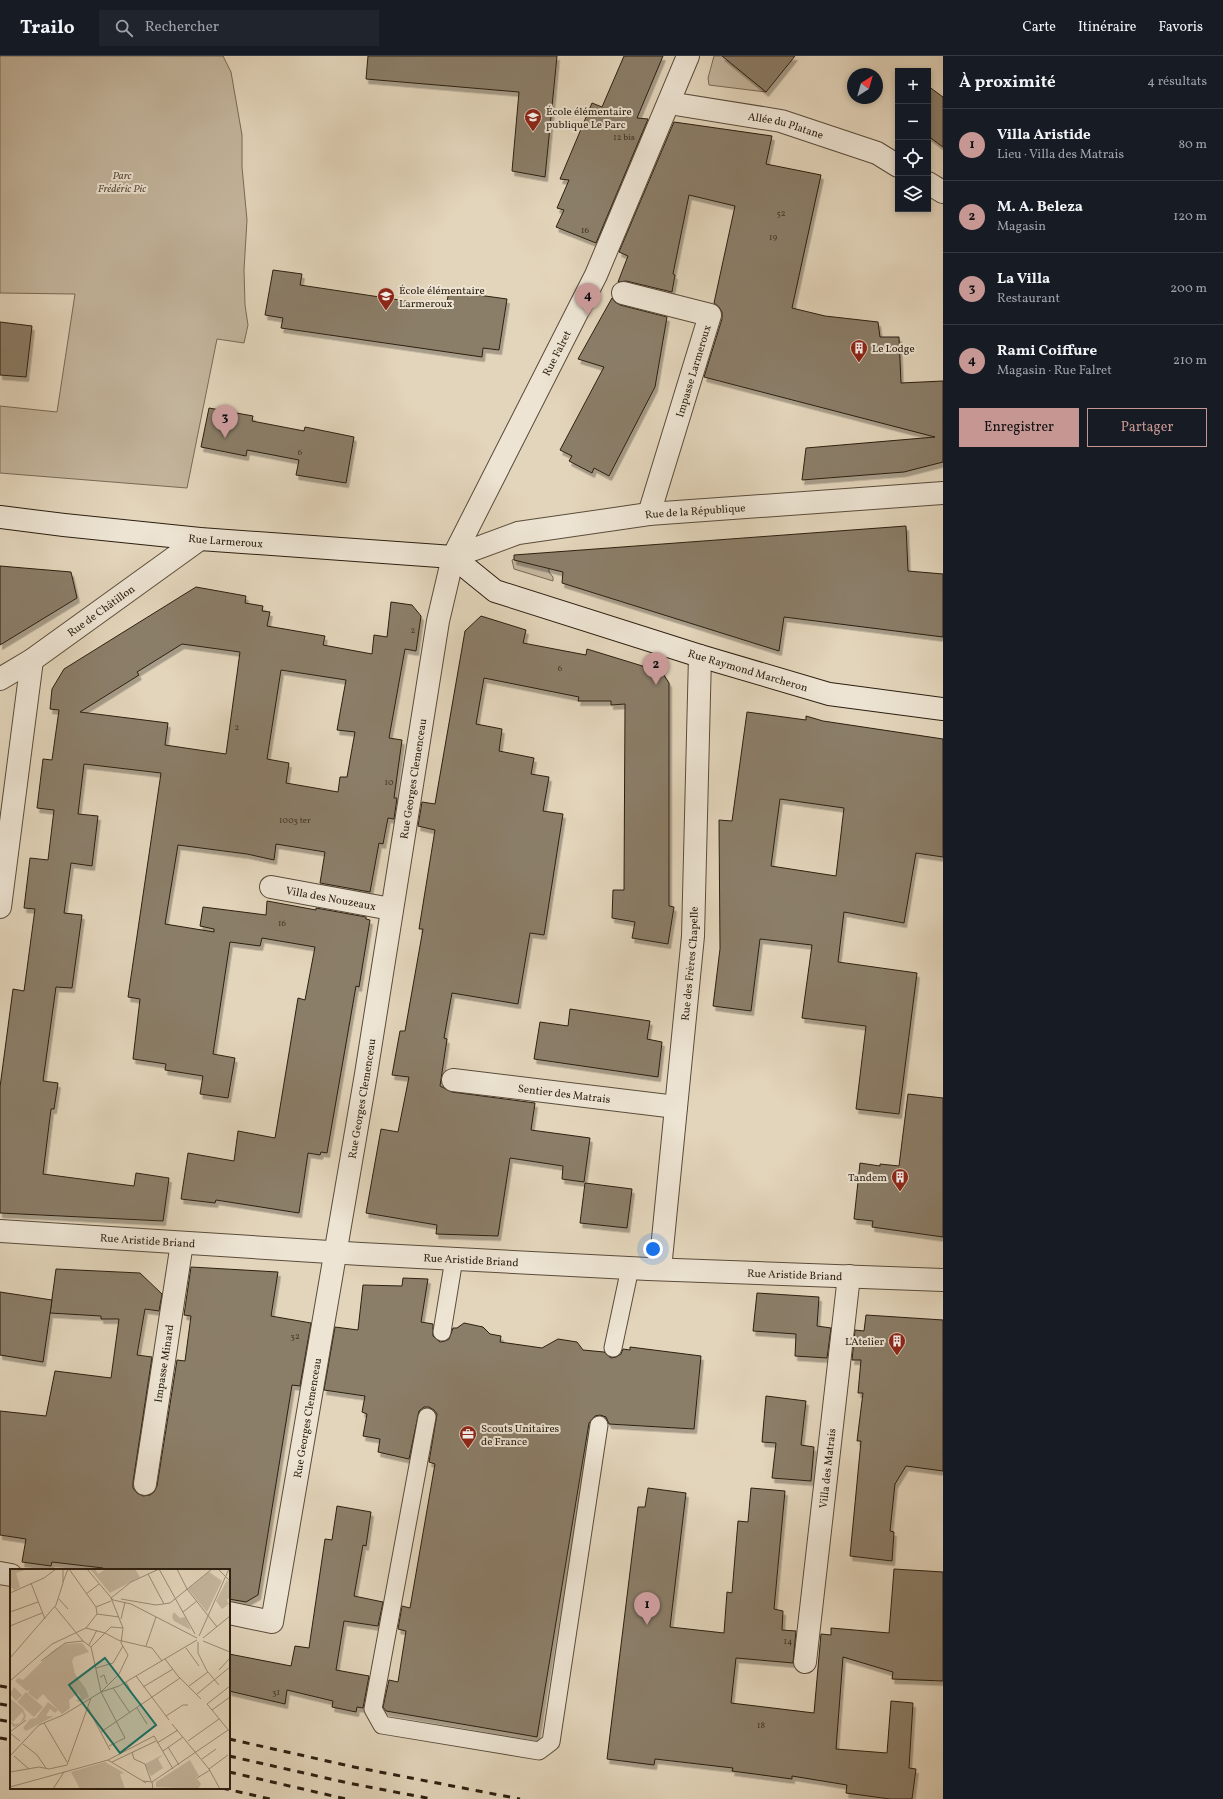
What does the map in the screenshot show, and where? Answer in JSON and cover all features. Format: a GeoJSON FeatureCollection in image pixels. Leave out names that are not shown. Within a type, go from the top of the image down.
{"type":"FeatureCollection","features":[{"type":"Feature","properties":{"kind":"street","name":"Rue Falret"},"geometry":{"type":"LineString","coordinates":[[453,557],[596,275],[688,56]]}},
{"type":"Feature","properties":{"kind":"street","name":"Allée du Platane"},"geometry":{"type":"LineString","coordinates":[[669,103],[781,121],[877,153],[895,164]]}},
{"type":"Feature","properties":{"kind":"street"},"geometry":{"type":"LineString","coordinates":[[931,185],[943,192]]}},
{"type":"Feature","properties":{"kind":"street","name":"Impasse Larmeroux"},"geometry":{"type":"LineString","coordinates":[[623,293],[710,315],[649,514]]}},
{"type":"Feature","properties":{"kind":"street","name":"Rue de la République"},"geometry":{"type":"LineString","coordinates":[[453,557],[518,533],[649,514],[943,493]]}},
{"type":"Feature","properties":{"kind":"street","name":"Rue Larmeroux"},"geometry":{"type":"LineString","coordinates":[[0,517],[200,539],[453,557]]}},
{"type":"Feature","properties":{"kind":"street","name":"Rue de Châtillon"},"geometry":{"type":"LineString","coordinates":[[0,679],[32,660],[200,539]]}},
{"type":"Feature","properties":{"kind":"street","name":"Rue Raymond Marcheron"},"geometry":{"type":"LineString","coordinates":[[453,557],[495,591],[700,656],[829,694],[943,709]]}},
{"type":"Feature","properties":{"kind":"street","name":"Rue Georges Clemenceau"},"geometry":{"type":"LineString","coordinates":[[230,1613],[272,1622],[365,1081],[391,909],[438,621],[453,557]]}},
{"type":"Feature","properties":{"kind":"street","name":"Rue des Frères Chapelle"},"geometry":{"type":"LineString","coordinates":[[660,1269],[693,936],[700,656]]}},
{"type":"Feature","properties":{"kind":"street"},"geometry":{"type":"LineString","coordinates":[[0,908],[32,660]]}},
{"type":"Feature","properties":{"kind":"street","name":"Villa des Nouzeaux"},"geometry":{"type":"LineString","coordinates":[[271,887],[391,909]]}},
{"type":"Feature","properties":{"kind":"street","name":"Sentier des Matrais"},"geometry":{"type":"LineString","coordinates":[[453,1080],[676,1107]]}},
{"type":"Feature","properties":{"kind":"street","name":"Rue Aristide Briand"},"geometry":{"type":"LineString","coordinates":[[0,1231],[336,1253],[630,1268],[943,1280]]}},
{"type":"Feature","properties":{"kind":"street","name":"Impasse Minard"},"geometry":{"type":"LineString","coordinates":[[145,1484],[182,1243]]}},
{"type":"Feature","properties":{"kind":"street","name":"Villa des Matrais"},"geometry":{"type":"LineString","coordinates":[[805,1662],[848,1276]]}},
{"type":"Feature","properties":{"kind":"street"},"geometry":{"type":"LineString","coordinates":[[0,1573],[10,1575]]}},
{"type":"Feature","properties":{"kind":"lane"},"geometry":{"type":"LineString","coordinates":[[442,1332],[454,1259]]}},
{"type":"Feature","properties":{"kind":"lane"},"geometry":{"type":"LineString","coordinates":[[613,1348],[630,1268]]}},
{"type":"Feature","properties":{"kind":"lane"},"geometry":{"type":"LineString","coordinates":[[427,1417],[373,1709],[382,1725],[539,1751],[551,1742],[600,1425]]}},
{"type":"Feature","properties":{"kind":"green space","name":"Parc Frédéric Pic"},"geometry":{"type":"Polygon","coordinates":[[[0,56],[223,56],[231,72],[242,135],[242,167],[247,220],[244,270],[245,305],[248,325],[244,343],[217,339],[187,488],[0,473],[0,406],[57,412],[75,294],[0,293],[0,56]]]}},
{"type":"Feature","properties":{"kind":"green space"},"geometry":{"type":"Polygon","coordinates":[[[714,56],[723,56],[766,92],[709,85],[708,78],[714,56]]]}},
{"type":"Feature","properties":{"kind":"green space"},"geometry":{"type":"Polygon","coordinates":[[[522,556],[549,558],[549,572],[553,577],[553,581],[514,569],[512,560],[522,556]]]}},
{"type":"Feature","properties":{"kind":"building","name":"École élémentaire publique Le Parc"},"geometry":{"type":"Polygon","coordinates":[[[368,56],[557,56],[545,177],[512,171],[519,92],[366,79],[368,56]]]}},
{"type":"Feature","properties":{"kind":"building"},"geometry":{"type":"Polygon","coordinates":[[[624,56],[663,56],[637,118],[648,119],[596,243],[556,227],[564,210],[557,208],[569,180],[560,179],[592,103],[602,107],[624,56]]]}},
{"type":"Feature","properties":{"kind":"building"},"geometry":{"type":"Polygon","coordinates":[[[722,56],[795,56],[766,92],[722,56]]]}},
{"type":"Feature","properties":{"kind":"building"},"geometry":{"type":"Polygon","coordinates":[[[931,88],[943,97],[943,147],[931,138],[931,88]]]}},
{"type":"Feature","properties":{"kind":"building"},"geometry":{"type":"Polygon","coordinates":[[[674,122],[772,136],[766,164],[821,175],[792,308],[825,316],[878,322],[880,337],[899,337],[901,383],[943,381],[943,462],[904,472],[802,480],[806,448],[935,437],[704,377],[722,319],[722,312],[714,303],[735,206],[689,195],[673,274],[675,275],[672,292],[626,281],[618,282],[628,256],[619,252],[674,122]]]}},
{"type":"Feature","properties":{"kind":"building","name":"École élémentaire Larmeroux"},"geometry":{"type":"Polygon","coordinates":[[[273,270],[302,274],[300,285],[446,307],[449,291],[507,299],[499,350],[483,348],[482,357],[281,328],[283,318],[265,315],[273,270]]]}},
{"type":"Feature","properties":{"kind":"building"},"geometry":{"type":"Polygon","coordinates":[[[612,298],[620,305],[667,317],[655,387],[609,476],[594,468],[592,473],[569,461],[572,456],[560,450],[604,367],[578,359],[612,298]]]}},
{"type":"Feature","properties":{"kind":"building"},"geometry":{"type":"Polygon","coordinates":[[[0,322],[32,326],[26,377],[0,375],[0,322]]]}},
{"type":"Feature","properties":{"kind":"building"},"geometry":{"type":"Polygon","coordinates":[[[209,408],[253,416],[252,421],[304,431],[305,427],[354,437],[346,483],[296,475],[299,460],[247,450],[246,456],[201,447],[209,408]]]}},
{"type":"Feature","properties":{"kind":"building"},"geometry":{"type":"Polygon","coordinates":[[[906,526],[908,571],[943,574],[943,637],[784,617],[779,651],[562,583],[563,572],[514,560],[514,555],[906,526]]]}},
{"type":"Feature","properties":{"kind":"building"},"geometry":{"type":"Polygon","coordinates":[[[0,566],[71,572],[77,598],[0,645],[0,566]]]}},
{"type":"Feature","properties":{"kind":"building"},"geometry":{"type":"Polygon","coordinates":[[[196,587],[246,596],[245,603],[263,606],[262,611],[270,612],[267,626],[325,636],[323,645],[372,654],[374,635],[387,637],[391,602],[412,605],[421,616],[416,651],[405,649],[389,738],[402,740],[394,798],[397,798],[394,819],[388,818],[383,844],[379,843],[370,892],[320,883],[325,852],[276,844],[274,860],[247,854],[178,845],[165,924],[214,932],[214,929],[200,926],[203,907],[266,915],[267,901],[366,917],[366,919],[370,920],[359,987],[356,986],[327,1153],[321,1152],[320,1155],[308,1153],[299,1213],[216,1200],[215,1203],[181,1199],[188,1153],[234,1161],[238,1131],[275,1138],[298,998],[305,1000],[315,947],[262,938],[260,946],[230,942],[213,1054],[235,1058],[228,1098],[200,1094],[203,1076],[165,1070],[166,1064],[133,1059],[140,999],[128,997],[161,773],[84,764],[78,814],[98,816],[92,866],[71,863],[64,913],[82,915],[72,988],[56,987],[43,1081],[58,1083],[54,1109],[51,1109],[43,1174],[134,1186],[136,1173],[169,1178],[163,1221],[0,1213],[0,1087],[13,989],[24,991],[35,909],[24,908],[30,858],[48,860],[54,810],[37,808],[43,759],[52,760],[59,710],[50,709],[52,689],[64,669],[196,587]],[[182,644],[137,672],[139,675],[80,712],[168,723],[165,745],[226,754],[240,652],[182,644]],[[281,670],[267,759],[289,763],[286,783],[338,792],[340,777],[347,777],[355,732],[337,730],[346,680],[281,670]]]}},
{"type":"Feature","properties":{"kind":"building"},"geometry":{"type":"Polygon","coordinates":[[[481,616],[526,630],[523,643],[586,655],[587,649],[662,672],[669,683],[669,906],[674,907],[668,944],[632,938],[635,922],[612,918],[613,890],[624,890],[625,704],[611,705],[611,701],[578,701],[579,697],[484,678],[476,724],[502,729],[499,751],[534,758],[531,774],[549,777],[543,811],[563,814],[544,935],[530,933],[518,1004],[452,993],[444,1038],[447,1039],[440,1086],[452,1092],[535,1103],[531,1130],[590,1138],[584,1182],[562,1179],[563,1166],[510,1158],[498,1236],[436,1234],[437,1225],[366,1213],[381,1129],[398,1132],[409,1077],[392,1075],[400,1031],[405,1031],[423,929],[419,929],[435,830],[418,826],[422,802],[435,804],[465,631],[481,616]]]}},
{"type":"Feature","properties":{"kind":"building"},"geometry":{"type":"Polygon","coordinates":[[[747,712],[806,720],[806,716],[823,721],[943,739],[943,857],[916,853],[904,923],[844,912],[838,962],[917,973],[899,1114],[856,1109],[866,1026],[802,1018],[812,945],[760,939],[751,1011],[713,1006],[720,949],[719,820],[732,821],[747,712]],[[780,799],[771,866],[836,876],[844,808],[780,799]]]}},
{"type":"Feature","properties":{"kind":"building"},"geometry":{"type":"Polygon","coordinates":[[[570,1009],[650,1021],[647,1039],[662,1042],[658,1077],[534,1059],[540,1022],[568,1026],[570,1009]]]}},
{"type":"Feature","properties":{"kind":"building","name":"Tandem"},"geometry":{"type":"Polygon","coordinates":[[[908,1094],[943,1098],[943,1237],[872,1227],[873,1221],[854,1219],[860,1163],[880,1166],[880,1164],[899,1166],[908,1094]]]}},
{"type":"Feature","properties":{"kind":"building"},"geometry":{"type":"Polygon","coordinates":[[[585,1183],[632,1189],[627,1228],[580,1223],[585,1183]]]}},
{"type":"Feature","properties":{"kind":"building"},"geometry":{"type":"Polygon","coordinates":[[[191,1267],[278,1272],[271,1316],[311,1323],[300,1386],[292,1385],[258,1595],[246,1602],[230,1599],[230,1569],[103,1569],[52,1562],[51,1566],[22,1562],[26,1539],[0,1535],[0,1411],[46,1416],[55,1371],[111,1378],[119,1319],[101,1319],[101,1316],[50,1313],[56,1269],[140,1273],[162,1294],[159,1311],[145,1309],[137,1355],[152,1357],[133,1482],[133,1488],[137,1493],[143,1496],[150,1495],[154,1492],[157,1486],[177,1360],[185,1361],[191,1316],[184,1315],[191,1267]]]}},
{"type":"Feature","properties":{"kind":"building"},"geometry":{"type":"Polygon","coordinates":[[[403,1278],[428,1279],[421,1322],[433,1324],[433,1336],[440,1342],[449,1339],[453,1328],[457,1328],[464,1323],[483,1327],[490,1334],[501,1336],[500,1342],[542,1348],[558,1339],[577,1342],[583,1350],[604,1352],[611,1358],[621,1354],[623,1349],[630,1350],[630,1347],[701,1356],[694,1429],[609,1424],[606,1417],[600,1415],[595,1416],[589,1423],[537,1737],[386,1711],[383,1707],[389,1680],[398,1682],[406,1631],[398,1629],[402,1606],[410,1608],[435,1464],[429,1462],[437,1414],[429,1407],[424,1407],[419,1411],[409,1459],[378,1452],[380,1439],[363,1436],[367,1414],[362,1412],[365,1396],[324,1390],[335,1327],[358,1330],[363,1285],[402,1286],[403,1278]]]}},
{"type":"Feature","properties":{"kind":"building"},"geometry":{"type":"Polygon","coordinates":[[[0,1292],[52,1300],[43,1362],[0,1355],[0,1292]]]}},
{"type":"Feature","properties":{"kind":"building"},"geometry":{"type":"Polygon","coordinates":[[[757,1293],[819,1297],[817,1326],[831,1328],[827,1358],[795,1356],[796,1334],[753,1331],[757,1293]]]}},
{"type":"Feature","properties":{"kind":"building"},"geometry":{"type":"Polygon","coordinates":[[[866,1315],[943,1320],[943,1471],[906,1466],[895,1484],[890,1531],[894,1532],[892,1561],[850,1556],[861,1441],[857,1441],[863,1393],[858,1393],[861,1360],[852,1360],[855,1330],[864,1331],[866,1315]]]}},
{"type":"Feature","properties":{"kind":"building"},"geometry":{"type":"Polygon","coordinates":[[[766,1396],[806,1401],[801,1445],[814,1447],[811,1481],[772,1478],[776,1443],[762,1442],[766,1396]]]}},
{"type":"Feature","properties":{"kind":"building"},"geometry":{"type":"Polygon","coordinates":[[[648,1488],[686,1493],[670,1627],[724,1633],[727,1592],[732,1593],[738,1521],[748,1522],[751,1488],[785,1491],[774,1609],[783,1611],[782,1630],[796,1631],[793,1663],[736,1658],[731,1703],[814,1713],[821,1634],[831,1635],[831,1628],[889,1633],[894,1569],[943,1572],[943,1681],[892,1679],[893,1672],[843,1657],[836,1749],[887,1753],[891,1701],[913,1703],[909,1768],[916,1769],[912,1799],[890,1799],[846,1793],[847,1785],[792,1776],[792,1779],[732,1771],[733,1768],[655,1759],[654,1765],[607,1759],[638,1507],[645,1507],[648,1488]]]}},
{"type":"Feature","properties":{"kind":"building"},"geometry":{"type":"Polygon","coordinates":[[[337,1506],[371,1512],[366,1546],[363,1545],[354,1596],[383,1602],[378,1626],[344,1621],[336,1670],[369,1676],[363,1708],[357,1707],[356,1712],[332,1707],[333,1701],[287,1690],[285,1704],[230,1691],[230,1654],[291,1666],[295,1646],[309,1648],[325,1539],[332,1540],[337,1506]]]}},
{"type":"Feature","properties":{"kind":"railway"},"geometry":{"type":"LineString","coordinates":[[0,1686],[10,1688]]}},
{"type":"Feature","properties":{"kind":"railway"},"geometry":{"type":"LineString","coordinates":[[0,1704],[10,1706]]}},
{"type":"Feature","properties":{"kind":"railway"},"geometry":{"type":"LineString","coordinates":[[0,1720],[10,1722]]}},
{"type":"Feature","properties":{"kind":"railway"},"geometry":{"type":"LineString","coordinates":[[0,1738],[10,1740]]}},
{"type":"Feature","properties":{"kind":"railway"},"geometry":{"type":"LineString","coordinates":[[230,1739],[354,1767],[520,1799]]}},
{"type":"Feature","properties":{"kind":"railway"},"geometry":{"type":"LineString","coordinates":[[230,1756],[348,1783],[432,1799]]}},
{"type":"Feature","properties":{"kind":"railway"},"geometry":{"type":"LineString","coordinates":[[230,1772],[346,1799]]}},
{"type":"Feature","properties":{"kind":"railway"},"geometry":{"type":"LineString","coordinates":[[226,1789],[270,1799]]}},
{"type":"Feature","properties":{"kind":"place","name":"École élémentaire publique Le Parc"},"geometry":{"type":"Point","coordinates":[533,132]}},
{"type":"Feature","properties":{"kind":"place","name":"École élémentaire Larmeroux"},"geometry":{"type":"Point","coordinates":[386,311]}},
{"type":"Feature","properties":{"kind":"place","name":"Rami Coiffure"},"geometry":{"type":"Point","coordinates":[588,316]}},
{"type":"Feature","properties":{"kind":"place","name":"Le Lodge"},"geometry":{"type":"Point","coordinates":[859,363]}},
{"type":"Feature","properties":{"kind":"place","name":"La Villa"},"geometry":{"type":"Point","coordinates":[225,438]}},
{"type":"Feature","properties":{"kind":"place","name":"M. A. Beleza"},"geometry":{"type":"Point","coordinates":[656,685]}},
{"type":"Feature","properties":{"kind":"place","name":"Tandem"},"geometry":{"type":"Point","coordinates":[900,1192]}},
{"type":"Feature","properties":{"kind":"place","name":"L'Atelier"},"geometry":{"type":"Point","coordinates":[897,1356]}},
{"type":"Feature","properties":{"kind":"place","name":"Scouts Unitaires de France"},"geometry":{"type":"Point","coordinates":[468,1449]}},
{"type":"Feature","properties":{"kind":"place","name":"Villa Aristide"},"geometry":{"type":"Point","coordinates":[647,1625]}}]}
